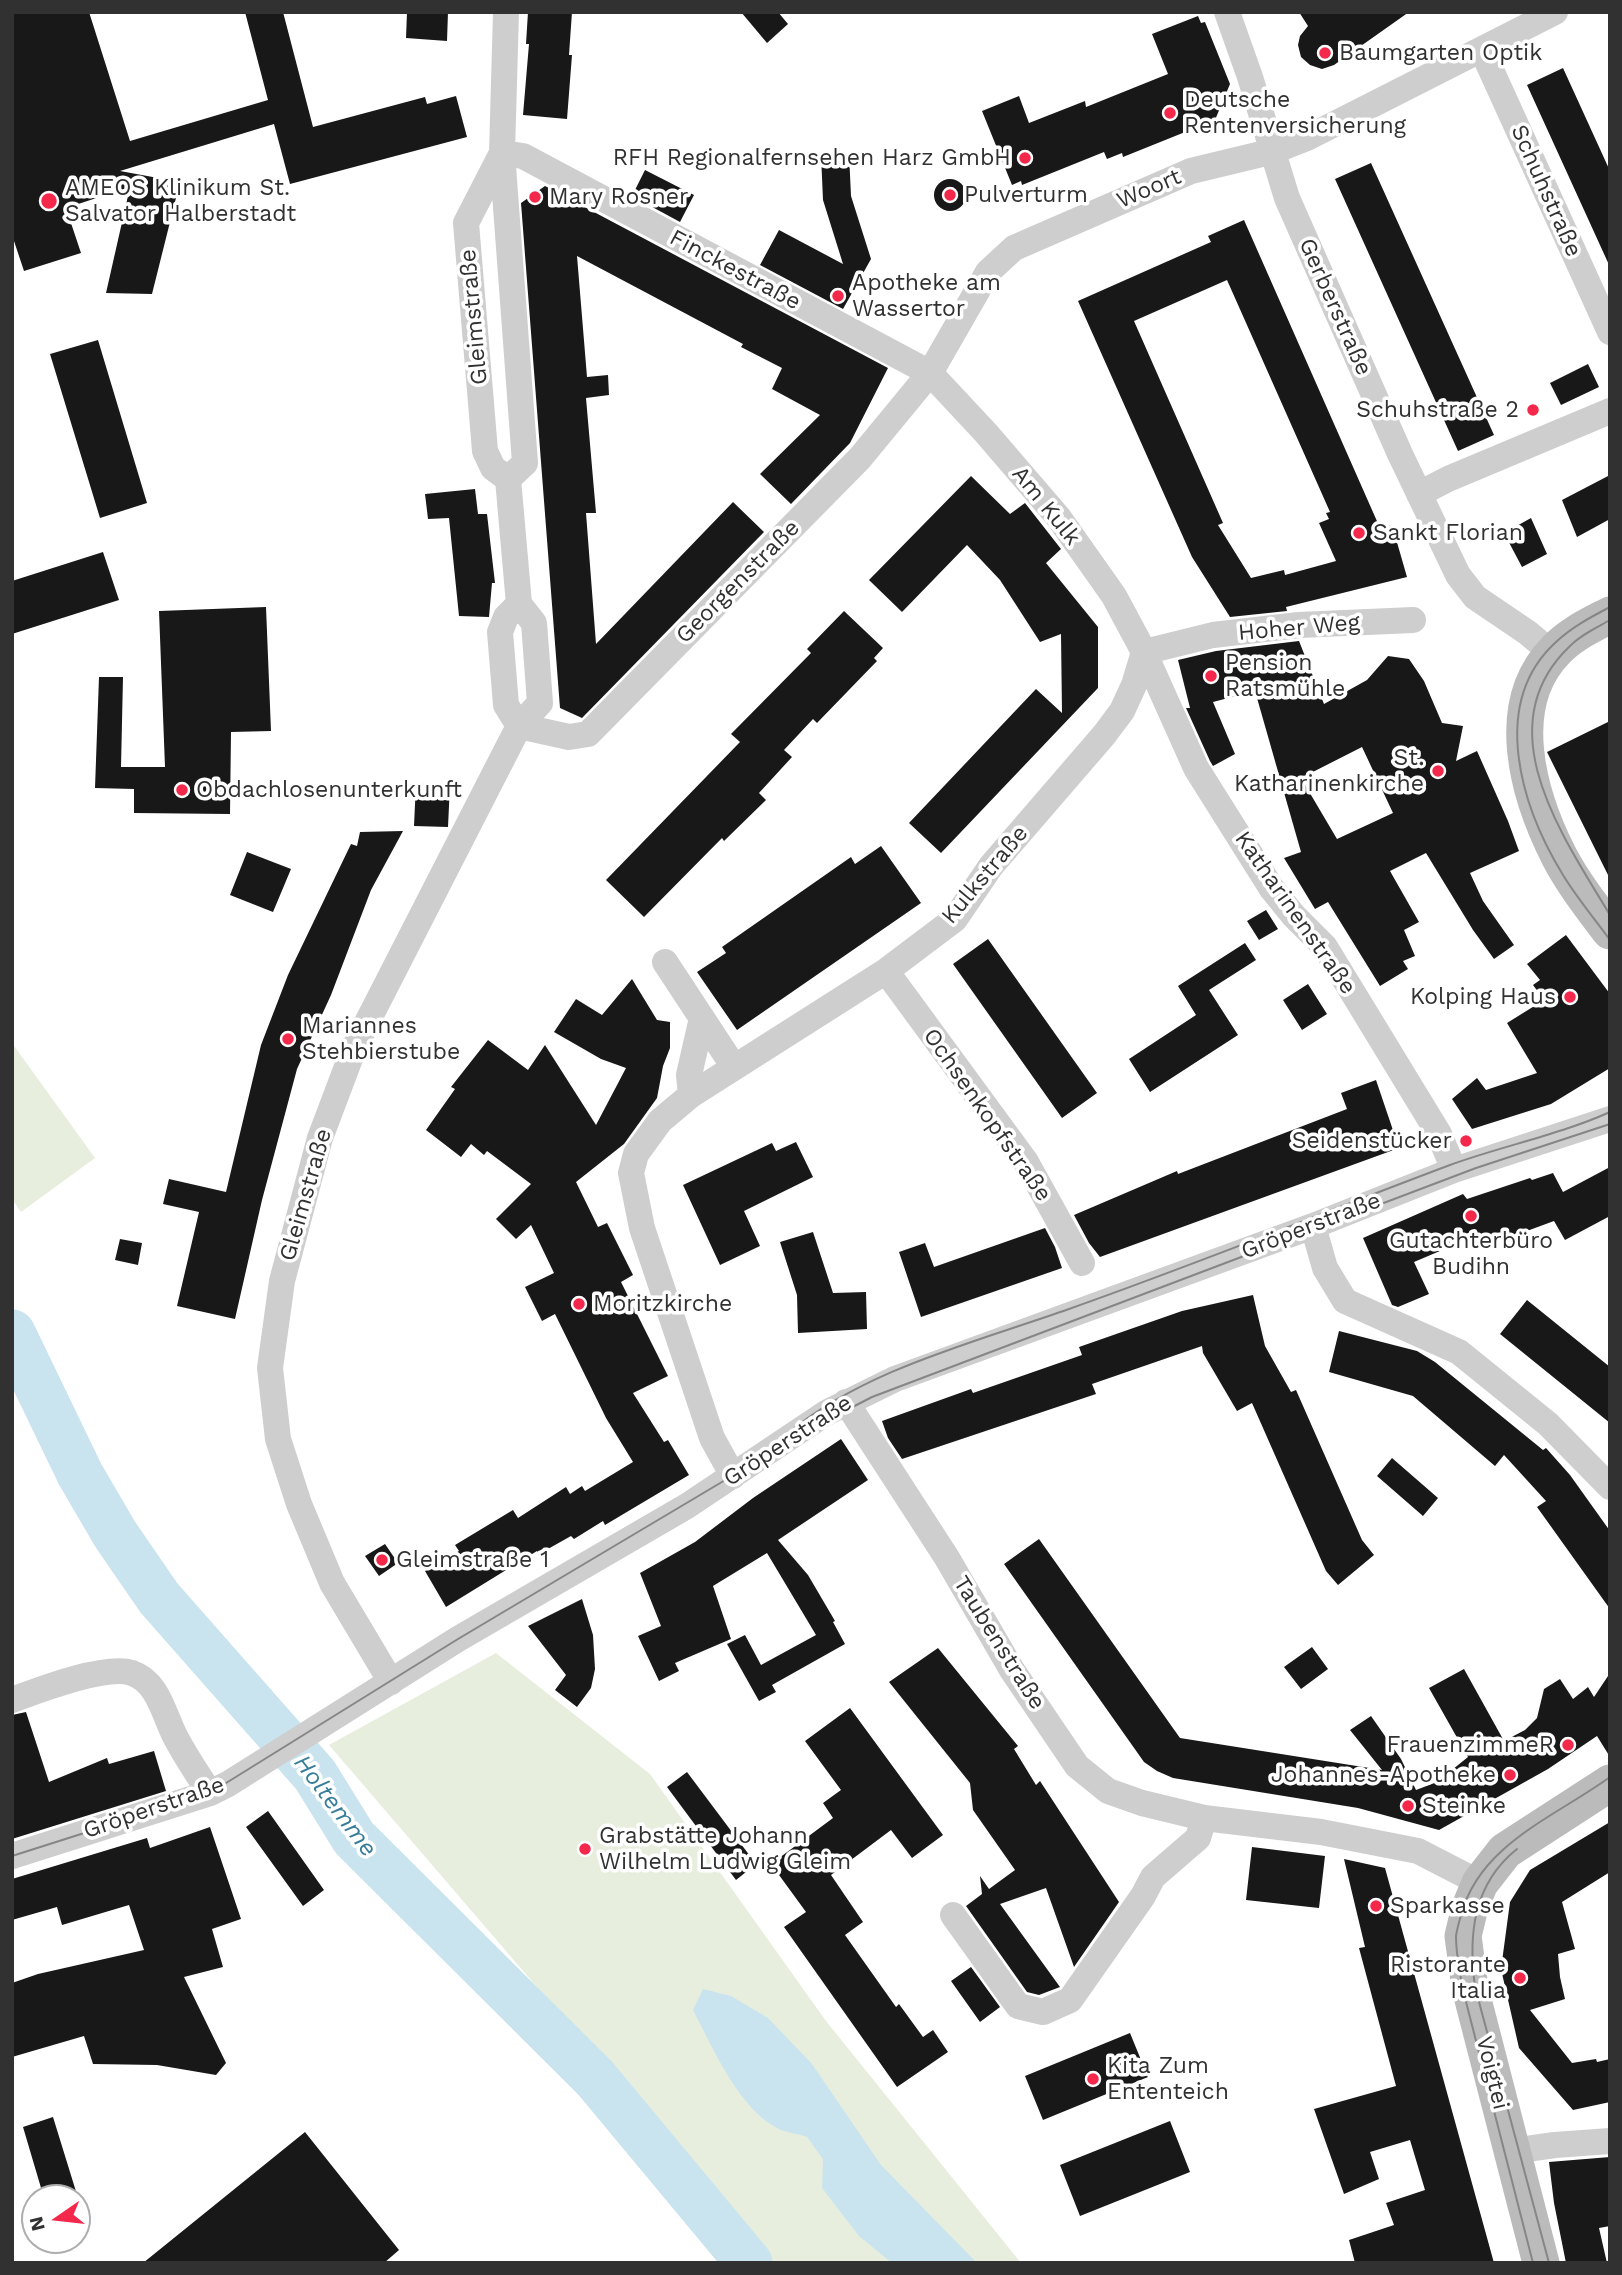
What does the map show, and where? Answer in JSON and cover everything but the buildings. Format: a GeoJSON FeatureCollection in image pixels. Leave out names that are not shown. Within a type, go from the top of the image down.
{"type":"FeatureCollection","features":[{"type":"Feature","properties":{"kind":"street","name":"Gleimstraße"},"geometry":{"type":"LineString","coordinates":[[502,153],[466,223],[485,452],[492,468],[508,480],[525,463],[502,153],[506,12]]}},
{"type":"Feature","properties":{"kind":"street","name":"Gerberstraße"},"geometry":{"type":"LineString","coordinates":[[1227,12],[1274,150],[1287,198],[1458,575],[1472,594],[1553,654]]}},
{"type":"Feature","properties":{"kind":"street"},"geometry":{"type":"LineString","coordinates":[[1274,150],[1335,125],[1555,12]]}},
{"type":"Feature","properties":{"kind":"street","name":"Schuhstraße"},"geometry":{"type":"LineString","coordinates":[[1482,50],[1610,332]]}},
{"type":"Feature","properties":{"kind":"street","name":"Woort"},"geometry":{"type":"LineString","coordinates":[[930,373],[988,272],[1014,248],[1191,171],[1274,150]]}},
{"type":"Feature","properties":{"kind":"street","name":"Finckestraße"},"geometry":{"type":"LineString","coordinates":[[502,153],[523,156],[930,373]]}},
{"type":"Feature","properties":{"kind":"street","name":"Am Kulk"},"geometry":{"type":"LineString","coordinates":[[930,373],[1059,518],[1114,596],[1144,652]]}},
{"type":"Feature","properties":{"kind":"street","name":"Georgenstraße"},"geometry":{"type":"LineString","coordinates":[[519,726],[569,737],[588,734],[860,458],[930,373]]}},
{"type":"Feature","properties":{"kind":"street"},"geometry":{"type":"LineString","coordinates":[[1419,494],[1610,411]]}},
{"type":"Feature","properties":{"kind":"street"},"geometry":{"type":"LineString","coordinates":[[508,480],[519,604],[506,617],[500,632],[506,705],[519,726]]}},
{"type":"Feature","properties":{"kind":"street"},"geometry":{"type":"LineString","coordinates":[[1610,615],[1570,638],[1553,654],[1538,676],[1525,710],[1524,728],[1532,783],[1545,826],[1576,884],[1610,931]]}},
{"type":"Feature","properties":{"kind":"street","name":"Hoher Weg"},"geometry":{"type":"LineString","coordinates":[[1144,652],[1213,635],[1286,626],[1413,620]]}},
{"type":"Feature","properties":{"kind":"street","name":"Katharinenstraße"},"geometry":{"type":"LineString","coordinates":[[1144,652],[1196,768],[1272,889],[1325,947],[1439,1134],[1454,1170]]}},
{"type":"Feature","properties":{"kind":"street","name":"Kulkstraße"},"geometry":{"type":"LineString","coordinates":[[733,1476],[712,1438],[646,1240],[634,1198],[631,1173],[636,1154],[660,1121],[691,1095],[886,971],[955,919],[991,866],[1122,711],[1134,685],[1144,652]]}},
{"type":"Feature","properties":{"kind":"street","name":"Gleimstraße"},"geometry":{"type":"LineString","coordinates":[[391,1682],[332,1583],[299,1504],[278,1439],[271,1368],[282,1281],[320,1138],[354,1048],[519,726]]}},
{"type":"Feature","properties":{"kind":"street"},"geometry":{"type":"LineString","coordinates":[[665,962],[734,1067]]}},
{"type":"Feature","properties":{"kind":"street","name":"Ochsenkopfstraße"},"geometry":{"type":"LineString","coordinates":[[886,971],[1026,1162],[1082,1263]]}},
{"type":"Feature","properties":{"kind":"street"},"geometry":{"type":"LineString","coordinates":[[691,1095],[689,1075],[702,1018]]}},
{"type":"Feature","properties":{"kind":"street","name":"Gröperstraße"},"geometry":{"type":"LineString","coordinates":[[12,1856],[210,1793],[247,1773],[458,1639],[687,1506],[826,1413],[895,1379],[1313,1226],[1454,1170],[1610,1119]]}},
{"type":"Feature","properties":{"kind":"street"},"geometry":{"type":"LineString","coordinates":[[1313,1226],[1325,1268],[1345,1301],[1459,1352],[1548,1424],[1610,1487]]}},
{"type":"Feature","properties":{"kind":"street","name":"Taubenstraße"},"geometry":{"type":"LineString","coordinates":[[846,1402],[947,1558],[1012,1670],[1077,1766],[1108,1791],[1142,1803],[1204,1818],[1321,1832],[1418,1851],[1480,1883]]}},
{"type":"Feature","properties":{"kind":"street"},"geometry":{"type":"LineString","coordinates":[[12,1700],[82,1677],[114,1672],[133,1673],[152,1687],[174,1735],[210,1793]]}},
{"type":"Feature","properties":{"kind":"street","name":"Voigtei"},"geometry":{"type":"LineString","coordinates":[[1541,2263],[1465,1959],[1463,1936],[1480,1883],[1505,1852],[1610,1783]]}},
{"type":"Feature","properties":{"kind":"street"},"geometry":{"type":"LineString","coordinates":[[953,1914],[1018,2007],[1043,2012],[1070,2000],[1143,1896],[1153,1877],[1198,1838],[1204,1818]]}},
{"type":"Feature","properties":{"kind":"street"},"geometry":{"type":"LineString","coordinates":[[1512,2151],[1610,2141]]}},
{"type":"Feature","properties":{"kind":"green space"},"geometry":{"type":"Polygon","coordinates":[[[12,1043],[95,1158],[21,1212],[12,1199],[12,1043]]]}},
{"type":"Feature","properties":{"kind":"green space"},"geometry":{"type":"Polygon","coordinates":[[[496,1653],[650,1774],[826,2021],[1021,2263],[774,2263],[329,1745],[496,1653]]]}},
{"type":"Feature","properties":{"kind":"water"},"geometry":{"type":"Polygon","coordinates":[[[703,1989],[731,1996],[768,2018],[812,2064],[881,2165],[977,2263],[892,2263],[859,2236],[822,2188],[823,2159],[807,2137],[781,2130],[766,2121],[729,2078],[693,2010],[703,1989]]]}},
{"type":"Feature","properties":{"kind":"waterway","name":"Holtemme"},"geometry":{"type":"LineString","coordinates":[[12,1333],[80,1474],[115,1534],[159,1598],[315,1775],[354,1838],[595,2078],[749,2263]]}},
{"type":"Feature","properties":{"kind":"tram line"},"geometry":{"type":"LineString","coordinates":[[1610,607],[1562,637],[1535,667],[1523,695],[1518,725],[1519,757],[1535,819],[1563,875],[1610,940]]}},
{"type":"Feature","properties":{"kind":"tram line"},"geometry":{"type":"LineString","coordinates":[[1610,620],[1573,643],[1545,679],[1534,712],[1533,747],[1541,782],[1555,818],[1610,915]]}},
{"type":"Feature","properties":{"kind":"tram line"},"geometry":{"type":"LineString","coordinates":[[786,1435],[816,1412],[849,1393],[921,1360],[1117,1292],[1450,1165],[1610,1112]]}},
{"type":"Feature","properties":{"kind":"tram line"},"geometry":{"type":"LineString","coordinates":[[12,1856],[210,1793],[458,1639],[816,1426],[872,1397],[1476,1168],[1610,1124]]}},
{"type":"Feature","properties":{"kind":"tram line"},"geometry":{"type":"LineString","coordinates":[[1533,2263],[1464,1994],[1456,1936],[1471,1890],[1485,1869],[1502,1851],[1522,1834],[1610,1777]]}},
{"type":"Feature","properties":{"kind":"tram line"},"geometry":{"type":"LineString","coordinates":[[1517,1849],[1502,1863],[1483,1894],[1474,1930],[1473,1968],[1475,1987],[1549,2263]]}},
{"type":"Feature","properties":{"kind":"place","name":"Baumgarten Optik"},"geometry":{"type":"Point","coordinates":[1325,53]}},
{"type":"Feature","properties":{"kind":"place","name":"Deutsche Rentenversicherung"},"geometry":{"type":"Point","coordinates":[1170,113]}},
{"type":"Feature","properties":{"kind":"place","name":"RFH Regionalfernsehen Harz GmbH"},"geometry":{"type":"Point","coordinates":[1025,158]}},
{"type":"Feature","properties":{"kind":"place","name":"Pulverturm"},"geometry":{"type":"Point","coordinates":[950,195]}},
{"type":"Feature","properties":{"kind":"place","name":"Mary Rosner"},"geometry":{"type":"Point","coordinates":[535,197]}},
{"type":"Feature","properties":{"kind":"place","name":"AMEOS Klinikum St. Salvator Halberstadt"},"geometry":{"type":"Point","coordinates":[49,201]}},
{"type":"Feature","properties":{"kind":"place","name":"Apotheke am Wassertor"},"geometry":{"type":"Point","coordinates":[838,296]}},
{"type":"Feature","properties":{"kind":"place","name":"Schuhstraße 2"},"geometry":{"type":"Point","coordinates":[1533,410]}},
{"type":"Feature","properties":{"kind":"place","name":"Sankt Florian"},"geometry":{"type":"Point","coordinates":[1359,533]}},
{"type":"Feature","properties":{"kind":"place","name":"Pension Ratsmühle"},"geometry":{"type":"Point","coordinates":[1211,676]}},
{"type":"Feature","properties":{"kind":"place","name":"St. Katharinenkirche"},"geometry":{"type":"Point","coordinates":[1438,771]}},
{"type":"Feature","properties":{"kind":"place","name":"Obdachlosenunterkunft"},"geometry":{"type":"Point","coordinates":[182,790]}},
{"type":"Feature","properties":{"kind":"place","name":"Kolping Haus"},"geometry":{"type":"Point","coordinates":[1570,997]}},
{"type":"Feature","properties":{"kind":"place","name":"Mariannes Stehbierstube"},"geometry":{"type":"Point","coordinates":[288,1039]}},
{"type":"Feature","properties":{"kind":"place","name":"Seidenstücker"},"geometry":{"type":"Point","coordinates":[1466,1141]}},
{"type":"Feature","properties":{"kind":"place","name":"Gutachterbüro Budihn"},"geometry":{"type":"Point","coordinates":[1471,1216]}},
{"type":"Feature","properties":{"kind":"place","name":"Moritzkirche"},"geometry":{"type":"Point","coordinates":[579,1304]}},
{"type":"Feature","properties":{"kind":"place","name":"Gleimstraße 1"},"geometry":{"type":"Point","coordinates":[382,1560]}},
{"type":"Feature","properties":{"kind":"place","name":"FrauenzimmeR"},"geometry":{"type":"Point","coordinates":[1568,1745]}},
{"type":"Feature","properties":{"kind":"place","name":"Johannes-Apotheke"},"geometry":{"type":"Point","coordinates":[1510,1775]}},
{"type":"Feature","properties":{"kind":"place","name":"Steinke"},"geometry":{"type":"Point","coordinates":[1408,1806]}},
{"type":"Feature","properties":{"kind":"place","name":"Grabstätte Johann Wilhelm Ludwig Gleim"},"geometry":{"type":"Point","coordinates":[585,1849]}},
{"type":"Feature","properties":{"kind":"place","name":"Sparkasse"},"geometry":{"type":"Point","coordinates":[1376,1906]}},
{"type":"Feature","properties":{"kind":"place","name":"Ristorante Italia"},"geometry":{"type":"Point","coordinates":[1520,1978]}},
{"type":"Feature","properties":{"kind":"place","name":"Kita Zum Ententeich"},"geometry":{"type":"Point","coordinates":[1093,2079]}}]}
